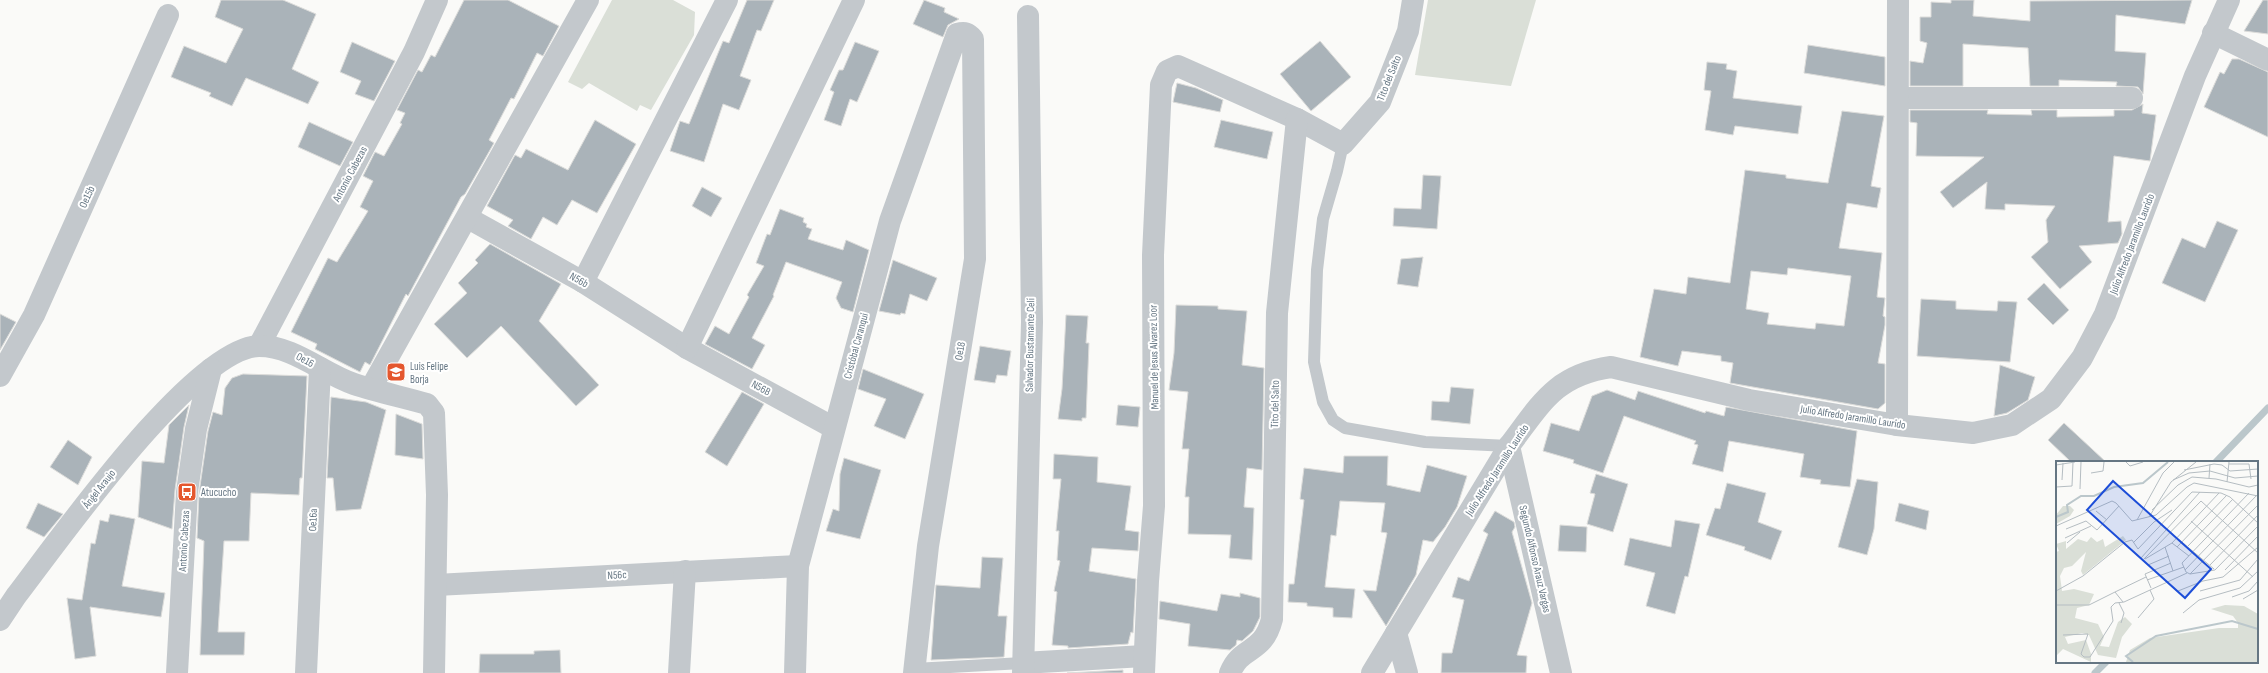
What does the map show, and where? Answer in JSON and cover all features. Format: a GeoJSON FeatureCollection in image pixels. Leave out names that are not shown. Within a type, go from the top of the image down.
{"type":"FeatureCollection","features":[{"type":"Feature","properties":{"kind":"street","name":"Antonio Cabezas"},"geometry":{"type":"LineString","coordinates":[[259,346],[414,52],[437,0]]}},
{"type":"Feature","properties":{"kind":"street"},"geometry":{"type":"LineString","coordinates":[[371,388],[468,218],[588,0]]}},
{"type":"Feature","properties":{"kind":"street"},"geometry":{"type":"LineString","coordinates":[[583,282],[727,0]]}},
{"type":"Feature","properties":{"kind":"street"},"geometry":{"type":"LineString","coordinates":[[687,348],[854,0]]}},
{"type":"Feature","properties":{"kind":"street","name":"Tito del Salto"},"geometry":{"type":"LineString","coordinates":[[1343,144],[1380,102],[1408,30],[1413,0]]}},
{"type":"Feature","properties":{"kind":"street"},"geometry":{"type":"LineString","coordinates":[[1897,425],[1898,0]]}},
{"type":"Feature","properties":{"kind":"street","name":"Julio Alfredo Jaramillo Laurido"},"geometry":{"type":"LineString","coordinates":[[1372,673],[1509,446],[1544,401],[1568,380],[1591,370],[1611,367],[1749,400],[1897,425],[1973,433],[2012,425],[2051,399],[2082,358],[2105,314],[2213,33],[2229,0]]}},
{"type":"Feature","properties":{"kind":"street","name":"Oe15b"},"geometry":{"type":"LineString","coordinates":[[0,376],[34,315],[168,15]]}},
{"type":"Feature","properties":{"kind":"street","name":"Salvador Bustamante Celi"},"geometry":{"type":"LineString","coordinates":[[1023,668],[1032,322],[1028,16]]}},
{"type":"Feature","properties":{"kind":"street","name":"Cristóbal Caranqui"},"geometry":{"type":"LineString","coordinates":[[795,673],[798,566],[834,428],[890,221],[957,34],[964,32]]}},
{"type":"Feature","properties":{"kind":"street","name":"Oe18"},"geometry":{"type":"LineString","coordinates":[[914,671],[928,546],[975,259],[973,40],[969,34],[964,32]]}},
{"type":"Feature","properties":{"kind":"street"},"geometry":{"type":"LineString","coordinates":[[2213,33],[2268,60]]}},
{"type":"Feature","properties":{"kind":"street","name":"Manuel de Jesus Alvarez Loor"},"geometry":{"type":"LineString","coordinates":[[1023,668],[1144,665],[1154,506],[1153,255],[1161,85],[1167,70],[1178,66],[1297,120]]}},
{"type":"Feature","properties":{"kind":"street"},"geometry":{"type":"LineString","coordinates":[[1898,98],[2132,98]]}},
{"type":"Feature","properties":{"kind":"street"},"geometry":{"type":"LineString","coordinates":[[1297,120],[1343,144]]}},
{"type":"Feature","properties":{"kind":"street","name":"Tito del Salto"},"geometry":{"type":"LineString","coordinates":[[1230,673],[1241,656],[1262,642],[1268,633],[1272,619],[1277,313],[1297,120]]}},
{"type":"Feature","properties":{"kind":"street","name":"N56b"},"geometry":{"type":"LineString","coordinates":[[468,218],[583,282],[687,348]]}},
{"type":"Feature","properties":{"kind":"street","name":"Oe16"},"geometry":{"type":"LineString","coordinates":[[259,346],[291,352],[353,384],[427,404],[434,413],[436,585]]}},
{"type":"Feature","properties":{"kind":"street"},"geometry":{"type":"LineString","coordinates":[[211,369],[238,351],[259,346]]}},
{"type":"Feature","properties":{"kind":"street","name":"N56B"},"geometry":{"type":"LineString","coordinates":[[687,348],[834,428]]}},
{"type":"Feature","properties":{"kind":"street","name":"Oe16a"},"geometry":{"type":"LineString","coordinates":[[306,673],[320,368]]}},
{"type":"Feature","properties":{"kind":"street","name":"Antonio Cabezas"},"geometry":{"type":"LineString","coordinates":[[177,673],[187,492],[196,429],[211,369]]}},
{"type":"Feature","properties":{"kind":"street","name":"Ángel Araujo"},"geometry":{"type":"LineString","coordinates":[[0,620],[16,596],[127,453],[170,404],[211,369]]}},
{"type":"Feature","properties":{"kind":"street","name":"Segundo Alfonso Arauz Vargas"},"geometry":{"type":"LineString","coordinates":[[1509,446],[1561,673]]}},
{"type":"Feature","properties":{"kind":"street","name":"N56c"},"geometry":{"type":"LineString","coordinates":[[436,585],[798,566]]}},
{"type":"Feature","properties":{"kind":"street"},"geometry":{"type":"LineString","coordinates":[[679,673],[685,571]]}},
{"type":"Feature","properties":{"kind":"street"},"geometry":{"type":"LineString","coordinates":[[434,673],[436,585]]}},
{"type":"Feature","properties":{"kind":"street"},"geometry":{"type":"LineString","coordinates":[[1396,633],[1407,673]]}},
{"type":"Feature","properties":{"kind":"lane"},"geometry":{"type":"LineString","coordinates":[[1343,144],[1323,219],[1317,270],[1314,362],[1323,402],[1333,420],[1345,428],[1425,442],[1509,446]]}},
{"type":"Feature","properties":{"kind":"lane"},"geometry":{"type":"LineString","coordinates":[[914,671],[1023,668]]}},
{"type":"Feature","properties":{"kind":"shaded area"},"geometry":{"type":"Polygon","coordinates":[[[612,0],[673,0],[695,12],[694,35],[651,110],[640,105],[637,111],[589,83],[582,89],[568,82],[612,0]]]}},
{"type":"Feature","properties":{"kind":"shaded area"},"geometry":{"type":"Polygon","coordinates":[[[1428,0],[1536,0],[1511,86],[1415,75],[1428,0]]]}},
{"type":"Feature","properties":{"kind":"building"},"geometry":{"type":"Polygon","coordinates":[[[221,0],[283,0],[316,14],[292,69],[319,82],[308,104],[246,78],[232,106],[209,96],[211,93],[171,77],[184,46],[226,63],[243,29],[215,17],[221,0]]]}},
{"type":"Feature","properties":{"kind":"building"},"geometry":{"type":"Polygon","coordinates":[[[464,0],[508,0],[559,26],[543,56],[537,53],[514,99],[511,98],[489,140],[494,143],[465,194],[461,197],[408,296],[406,294],[370,365],[365,362],[360,372],[315,349],[317,344],[291,332],[328,258],[337,262],[368,211],[360,207],[373,181],[363,176],[375,152],[384,156],[402,124],[400,123],[405,113],[397,110],[418,70],[422,72],[431,55],[435,57],[464,0]]]}},
{"type":"Feature","properties":{"kind":"building"},"geometry":{"type":"Polygon","coordinates":[[[747,0],[774,0],[761,31],[757,30],[740,76],[751,80],[739,110],[723,104],[704,162],[670,151],[680,121],[689,124],[723,41],[729,43],[747,0]]]}},
{"type":"Feature","properties":{"kind":"building"},"geometry":{"type":"Polygon","coordinates":[[[924,0],[945,8],[944,12],[959,19],[948,25],[943,37],[913,24],[924,0]]]}},
{"type":"Feature","properties":{"kind":"building"},"geometry":{"type":"Polygon","coordinates":[[[1951,0],[1974,0],[1973,16],[2030,21],[2030,1],[2192,0],[2185,24],[2116,15],[2115,51],[2146,53],[2143,94],[2138,87],[2116,86],[2117,82],[2059,80],[2059,86],[2030,86],[2028,48],[1963,44],[1963,86],[1910,86],[1910,61],[1923,63],[1927,43],[1920,41],[1920,17],[1931,17],[1931,2],[1951,3],[1951,0]]]}},
{"type":"Feature","properties":{"kind":"building"},"geometry":{"type":"Polygon","coordinates":[[[2263,0],[2268,0],[2268,34],[2244,31],[2263,0]]]}},
{"type":"Feature","properties":{"kind":"building"},"geometry":{"type":"Polygon","coordinates":[[[1320,41],[1351,77],[1311,111],[1280,74],[1320,41]]]}},
{"type":"Feature","properties":{"kind":"building"},"geometry":{"type":"Polygon","coordinates":[[[352,42],[395,61],[374,101],[355,94],[361,81],[340,72],[352,42]]]}},
{"type":"Feature","properties":{"kind":"building"},"geometry":{"type":"Polygon","coordinates":[[[855,42],[879,51],[857,102],[850,99],[841,126],[824,120],[834,92],[830,90],[839,70],[843,70],[855,42]]]}},
{"type":"Feature","properties":{"kind":"building"},"geometry":{"type":"Polygon","coordinates":[[[1808,45],[1885,57],[1885,86],[1804,73],[1808,45]]]}},
{"type":"Feature","properties":{"kind":"building"},"geometry":{"type":"Polygon","coordinates":[[[2232,59],[2239,59],[2268,72],[2268,137],[2204,107],[2220,72],[2224,74],[2232,59]]]}},
{"type":"Feature","properties":{"kind":"building"},"geometry":{"type":"Polygon","coordinates":[[[1707,62],[1727,64],[1726,69],[1737,71],[1733,98],[1802,106],[1798,134],[1735,126],[1733,135],[1705,130],[1711,91],[1704,90],[1707,62]]]}},
{"type":"Feature","properties":{"kind":"building"},"geometry":{"type":"Polygon","coordinates":[[[1177,83],[1196,88],[1223,100],[1220,112],[1173,102],[1177,83]]]}},
{"type":"Feature","properties":{"kind":"building"},"geometry":{"type":"Polygon","coordinates":[[[2143,104],[2142,113],[2156,115],[2150,161],[2114,156],[2108,222],[2121,221],[2122,234],[2118,243],[2079,246],[2092,262],[2060,289],[2031,257],[2048,242],[2046,220],[2055,206],[2005,204],[2005,210],[1985,209],[1987,182],[1953,208],[1940,192],[1984,157],[1916,156],[1917,123],[1910,122],[1910,110],[1988,110],[1987,114],[2032,115],[2031,110],[2057,110],[2057,117],[2114,116],[2114,110],[2132,110],[2143,104]]]}},
{"type":"Feature","properties":{"kind":"building"},"geometry":{"type":"Polygon","coordinates":[[[1842,111],[1884,116],[1871,186],[1881,188],[1877,208],[1847,203],[1839,248],[1882,253],[1877,297],[1885,298],[1883,316],[1885,317],[1885,325],[1878,363],[1885,364],[1885,403],[1878,409],[1730,383],[1733,363],[1721,361],[1721,356],[1682,351],[1678,366],[1640,357],[1654,289],[1686,294],[1688,277],[1730,283],[1745,170],[1786,175],[1786,178],[1828,183],[1842,111]],[[1788,268],[1787,275],[1751,271],[1746,309],[1769,313],[1767,324],[1815,329],[1816,323],[1844,326],[1851,276],[1788,268]]]}},
{"type":"Feature","properties":{"kind":"building"},"geometry":{"type":"Polygon","coordinates":[[[595,120],[636,144],[597,213],[572,200],[557,225],[543,217],[531,239],[508,226],[513,220],[487,206],[515,155],[521,158],[526,149],[568,170],[595,120]]]}},
{"type":"Feature","properties":{"kind":"building"},"geometry":{"type":"Polygon","coordinates":[[[1221,120],[1273,132],[1267,159],[1214,147],[1221,120]]]}},
{"type":"Feature","properties":{"kind":"building"},"geometry":{"type":"Polygon","coordinates":[[[309,122],[353,142],[340,166],[298,147],[309,122]]]}},
{"type":"Feature","properties":{"kind":"building"},"geometry":{"type":"Polygon","coordinates":[[[1423,175],[1441,176],[1437,229],[1393,226],[1394,208],[1421,209],[1423,175]]]}},
{"type":"Feature","properties":{"kind":"building"},"geometry":{"type":"Polygon","coordinates":[[[702,187],[722,198],[711,217],[692,206],[702,187]]]}},
{"type":"Feature","properties":{"kind":"building"},"geometry":{"type":"Polygon","coordinates":[[[780,209],[804,218],[803,222],[807,224],[806,227],[812,229],[808,239],[843,250],[846,240],[869,250],[853,312],[841,308],[836,298],[842,282],[786,262],[773,295],[774,296],[752,338],[765,345],[752,369],[705,344],[715,326],[729,334],[749,297],[747,295],[764,266],[756,263],[767,234],[770,235],[780,209]]]}},
{"type":"Feature","properties":{"kind":"building"},"geometry":{"type":"Polygon","coordinates":[[[2217,221],[2238,230],[2205,302],[2162,283],[2182,238],[2205,248],[2217,221]]]}},
{"type":"Feature","properties":{"kind":"building"},"geometry":{"type":"Polygon","coordinates":[[[490,244],[561,284],[539,321],[599,385],[576,406],[501,326],[467,358],[434,324],[467,293],[458,283],[478,263],[475,260],[490,244]]]}},
{"type":"Feature","properties":{"kind":"building"},"geometry":{"type":"Polygon","coordinates":[[[1423,257],[1418,287],[1397,284],[1401,259],[1423,257]]]}},
{"type":"Feature","properties":{"kind":"building"},"geometry":{"type":"Polygon","coordinates":[[[893,260],[937,278],[927,301],[910,294],[905,314],[901,313],[900,315],[879,311],[893,260]]]}},
{"type":"Feature","properties":{"kind":"building"},"geometry":{"type":"Polygon","coordinates":[[[2044,283],[2069,310],[2053,325],[2027,299],[2044,283]]]}},
{"type":"Feature","properties":{"kind":"building"},"geometry":{"type":"Polygon","coordinates":[[[1921,299],[1956,301],[1956,309],[1997,311],[1998,301],[2017,302],[2010,362],[1917,356],[1921,299]]]}},
{"type":"Feature","properties":{"kind":"building"},"geometry":{"type":"Polygon","coordinates":[[[1176,305],[1218,306],[1218,309],[1247,311],[1242,365],[1264,368],[1262,470],[1247,468],[1244,507],[1254,508],[1252,560],[1229,558],[1231,535],[1188,534],[1189,497],[1185,497],[1189,449],[1182,449],[1188,392],[1169,390],[1174,353],[1176,305]]]}},
{"type":"Feature","properties":{"kind":"building"},"geometry":{"type":"Polygon","coordinates":[[[0,314],[16,322],[0,350],[0,314]]]}},
{"type":"Feature","properties":{"kind":"building"},"geometry":{"type":"Polygon","coordinates":[[[1066,315],[1088,316],[1086,343],[1089,343],[1086,418],[1082,418],[1082,421],[1058,419],[1062,389],[1066,315]]]}},
{"type":"Feature","properties":{"kind":"building"},"geometry":{"type":"Polygon","coordinates":[[[980,346],[1011,351],[1007,376],[997,375],[995,383],[974,380],[980,346]]]}},
{"type":"Feature","properties":{"kind":"building"},"geometry":{"type":"Polygon","coordinates":[[[2000,365],[2035,377],[2028,400],[2007,413],[1994,416],[2000,365]]]}},
{"type":"Feature","properties":{"kind":"building"},"geometry":{"type":"Polygon","coordinates":[[[863,369],[924,394],[905,439],[874,426],[886,399],[858,389],[863,369]]]}},
{"type":"Feature","properties":{"kind":"building"},"geometry":{"type":"Polygon","coordinates":[[[243,374],[307,376],[302,478],[300,478],[299,495],[251,493],[249,541],[224,541],[218,632],[245,632],[244,655],[200,655],[204,541],[197,538],[199,493],[208,431],[213,412],[222,415],[225,388],[232,378],[243,374]]]}},
{"type":"Feature","properties":{"kind":"building"},"geometry":{"type":"Polygon","coordinates":[[[1451,387],[1474,389],[1470,424],[1431,420],[1432,401],[1449,402],[1451,387]]]}},
{"type":"Feature","properties":{"kind":"building"},"geometry":{"type":"Polygon","coordinates":[[[1607,390],[1635,400],[1638,391],[1705,413],[1706,411],[1724,416],[1726,407],[1857,431],[1850,487],[1820,484],[1821,480],[1800,477],[1804,454],[1729,441],[1723,472],[1692,464],[1698,445],[1694,444],[1696,441],[1624,416],[1603,473],[1573,463],[1574,460],[1543,451],[1551,423],[1579,431],[1592,396],[1607,390]]]}},
{"type":"Feature","properties":{"kind":"building"},"geometry":{"type":"Polygon","coordinates":[[[742,392],[764,404],[727,466],[705,452],[742,392]]]}},
{"type":"Feature","properties":{"kind":"building"},"geometry":{"type":"Polygon","coordinates":[[[331,397],[366,402],[386,410],[361,509],[336,511],[333,478],[327,478],[331,397]]]}},
{"type":"Feature","properties":{"kind":"building"},"geometry":{"type":"Polygon","coordinates":[[[189,405],[184,427],[175,490],[172,529],[138,517],[142,461],[164,463],[169,425],[189,405]]]}},
{"type":"Feature","properties":{"kind":"building"},"geometry":{"type":"Polygon","coordinates":[[[1118,405],[1140,407],[1138,427],[1116,425],[1118,405]]]}},
{"type":"Feature","properties":{"kind":"building"},"geometry":{"type":"Polygon","coordinates":[[[396,414],[422,424],[423,459],[395,455],[396,414]]]}},
{"type":"Feature","properties":{"kind":"building"},"geometry":{"type":"Polygon","coordinates":[[[2064,423],[2105,461],[2070,461],[2048,440],[2064,423]]]}},
{"type":"Feature","properties":{"kind":"building"},"geometry":{"type":"Polygon","coordinates":[[[68,440],[92,457],[78,485],[50,467],[68,440]]]}},
{"type":"Feature","properties":{"kind":"building"},"geometry":{"type":"Polygon","coordinates":[[[1054,454],[1098,457],[1097,482],[1131,486],[1125,530],[1139,532],[1138,551],[1092,548],[1089,571],[1136,579],[1133,633],[1131,632],[1128,644],[1068,648],[1068,646],[1052,645],[1057,592],[1054,591],[1060,561],[1057,560],[1059,531],[1056,531],[1061,479],[1053,479],[1054,454]]]}},
{"type":"Feature","properties":{"kind":"building"},"geometry":{"type":"Polygon","coordinates":[[[1344,456],[1388,456],[1387,485],[1420,492],[1427,465],[1467,476],[1457,507],[1445,527],[1433,542],[1423,540],[1416,575],[1386,626],[1363,590],[1376,591],[1387,533],[1381,532],[1385,503],[1340,501],[1336,536],[1331,535],[1325,587],[1355,589],[1352,618],[1333,617],[1333,608],[1307,606],[1307,603],[1288,602],[1289,584],[1294,584],[1304,500],[1300,499],[1304,468],[1343,473],[1344,456]]]}},
{"type":"Feature","properties":{"kind":"building"},"geometry":{"type":"Polygon","coordinates":[[[844,458],[881,470],[860,539],[826,531],[833,509],[839,511],[840,474],[844,458]]]}},
{"type":"Feature","properties":{"kind":"building"},"geometry":{"type":"Polygon","coordinates":[[[1596,474],[1628,484],[1613,532],[1587,524],[1595,494],[1590,493],[1596,474]]]}},
{"type":"Feature","properties":{"kind":"building"},"geometry":{"type":"Polygon","coordinates":[[[1857,479],[1878,482],[1874,529],[1867,555],[1838,547],[1857,479]]]}},
{"type":"Feature","properties":{"kind":"building"},"geometry":{"type":"Polygon","coordinates":[[[1727,483],[1766,493],[1758,522],[1782,531],[1771,560],[1744,550],[1745,547],[1706,535],[1715,508],[1720,509],[1727,483]]]}},
{"type":"Feature","properties":{"kind":"building"},"geometry":{"type":"Polygon","coordinates":[[[38,503],[63,514],[44,537],[26,528],[38,503]]]}},
{"type":"Feature","properties":{"kind":"building"},"geometry":{"type":"Polygon","coordinates":[[[1899,503],[1929,511],[1926,530],[1895,521],[1899,503]]]}},
{"type":"Feature","properties":{"kind":"building"},"geometry":{"type":"Polygon","coordinates":[[[1495,511],[1514,522],[1515,527],[1512,532],[1532,603],[1517,655],[1527,656],[1526,673],[1441,673],[1442,653],[1452,653],[1464,600],[1452,597],[1458,577],[1469,581],[1488,534],[1483,531],[1495,511]]]}},
{"type":"Feature","properties":{"kind":"building"},"geometry":{"type":"Polygon","coordinates":[[[110,514],[135,519],[122,586],[165,593],[161,617],[90,607],[96,656],[75,659],[67,598],[82,600],[91,543],[95,544],[100,520],[108,522],[110,514]]]}},
{"type":"Feature","properties":{"kind":"building"},"geometry":{"type":"Polygon","coordinates":[[[1675,520],[1700,524],[1688,577],[1685,576],[1675,614],[1646,606],[1655,573],[1624,565],[1630,538],[1671,547],[1675,520]]]}},
{"type":"Feature","properties":{"kind":"building"},"geometry":{"type":"Polygon","coordinates":[[[1560,525],[1587,527],[1586,552],[1558,551],[1560,525]]]}},
{"type":"Feature","properties":{"kind":"building"},"geometry":{"type":"Polygon","coordinates":[[[982,557],[1003,558],[998,616],[1007,616],[1004,657],[931,660],[936,585],[980,588],[982,557]]]}},
{"type":"Feature","properties":{"kind":"building"},"geometry":{"type":"Polygon","coordinates":[[[1240,593],[1260,598],[1260,617],[1253,631],[1242,641],[1237,640],[1236,645],[1230,650],[1188,646],[1190,624],[1159,619],[1160,601],[1217,611],[1221,594],[1240,597],[1240,593]]]}},
{"type":"Feature","properties":{"kind":"building"},"geometry":{"type":"Polygon","coordinates":[[[560,650],[561,673],[479,673],[480,654],[534,654],[534,651],[560,650]]]}},
{"type":"Feature","properties":{"kind":"building"},"geometry":{"type":"Polygon","coordinates":[[[1123,670],[1123,673],[1067,673],[1123,670]]]}},
{"type":"Feature","properties":{"kind":"waterway"},"geometry":{"type":"LineString","coordinates":[[2217,461],[2268,408]]}},
{"type":"Feature","properties":{"kind":"waterway"},"geometry":{"type":"LineString","coordinates":[[2095,673],[2105,663]]}},
{"type":"Feature","properties":{"kind":"place","name":"Luis Felipe Borja"},"geometry":{"type":"Point","coordinates":[396,372]}},
{"type":"Feature","properties":{"kind":"place","name":"Atucucho"},"geometry":{"type":"Point","coordinates":[187,492]}}]}
